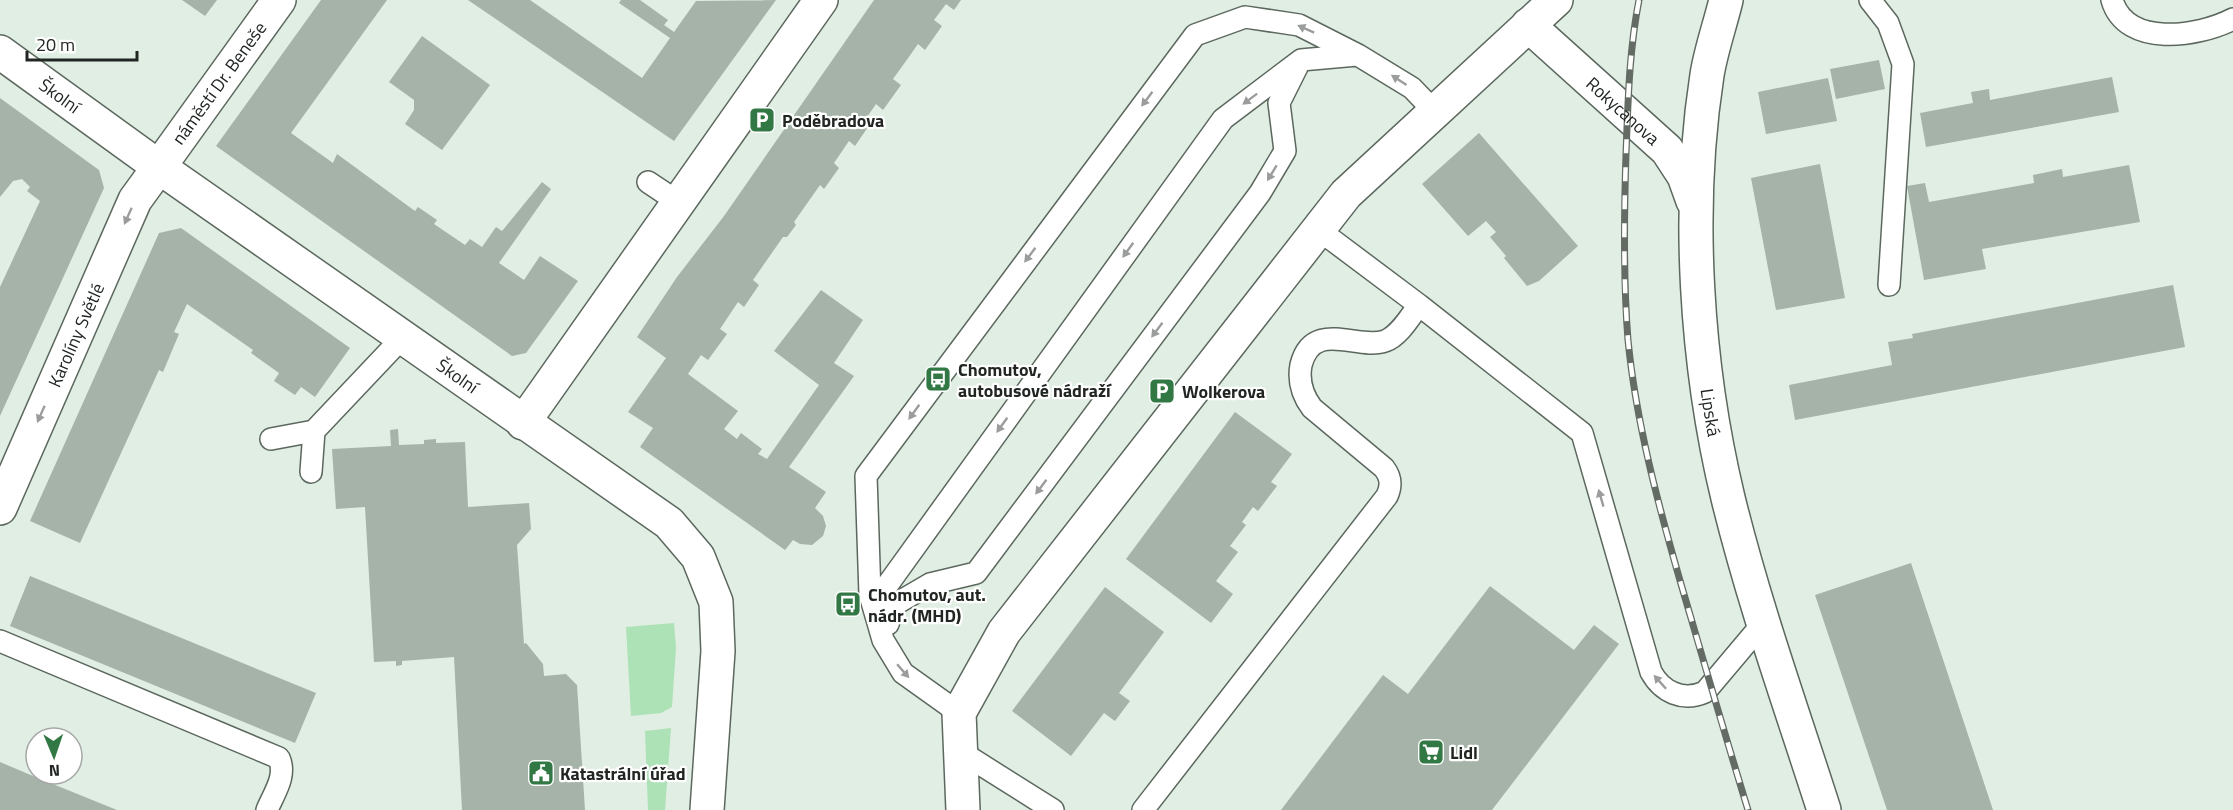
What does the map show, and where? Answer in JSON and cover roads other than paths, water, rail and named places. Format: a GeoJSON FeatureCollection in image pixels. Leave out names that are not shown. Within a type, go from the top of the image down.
{"type":"FeatureCollection","features":[{"type":"Feature","properties":{"kind":"street","name":"náměstí Dr. Beneše"},"geometry":{"type":"LineString","coordinates":[[159,167],[279,0]]}},
{"type":"Feature","properties":{"kind":"street"},"geometry":{"type":"LineString","coordinates":[[523,423],[821,0]]}},
{"type":"Feature","properties":{"kind":"street","name":"Lipská"},"geometry":{"type":"LineString","coordinates":[[1726,0],[1707,72],[1698,141],[1697,278],[1712,415],[1728,498],[1764,622],[1824,810]]}},
{"type":"Feature","properties":{"kind":"street"},"geometry":{"type":"LineString","coordinates":[[963,810],[959,713],[1004,632],[1346,194],[1435,112],[1537,10]]}},
{"type":"Feature","properties":{"kind":"street","name":"Rokycanova"},"geometry":{"type":"LineString","coordinates":[[1537,10],[1667,150],[1684,176],[1696,211]]}},
{"type":"Feature","properties":{"kind":"street","name":"Školní"},"geometry":{"type":"LineString","coordinates":[[0,52],[159,167],[669,523],[698,557],[716,602],[718,651],[707,810]]}},
{"type":"Feature","properties":{"kind":"street","name":"Karolíny Světlé"},"geometry":{"type":"LineString","coordinates":[[0,508],[135,200],[159,167]]}},
{"type":"Feature","properties":{"kind":"lane"},"geometry":{"type":"LineString","coordinates":[[1870,0],[1888,22],[1903,64],[1889,285]]}},
{"type":"Feature","properties":{"kind":"lane"},"geometry":{"type":"LineString","coordinates":[[2112,0],[2125,23],[2137,29],[2158,34],[2185,34],[2233,19]]}},
{"type":"Feature","properties":{"kind":"lane"},"geometry":{"type":"LineString","coordinates":[[959,713],[903,673],[883,640],[870,595],[866,476],[1195,35],[1245,17],[1299,25],[1358,55],[1412,88],[1435,112]]}},
{"type":"Feature","properties":{"kind":"lane"},"geometry":{"type":"LineString","coordinates":[[883,640],[886,587],[1223,119],[1301,60],[1358,55]]}},
{"type":"Feature","properties":{"kind":"lane"},"geometry":{"type":"LineString","coordinates":[[883,640],[894,605],[930,584],[976,573],[1260,193],[1285,151],[1280,103],[1301,60]]}},
{"type":"Feature","properties":{"kind":"lane"},"geometry":{"type":"LineString","coordinates":[[648,182],[678,202]]}},
{"type":"Feature","properties":{"kind":"lane"},"geometry":{"type":"LineString","coordinates":[[1319,230],[1582,433],[1651,672],[1663,688],[1677,695],[1698,695],[1710,686],[1764,622]]}},
{"type":"Feature","properties":{"kind":"lane"},"geometry":{"type":"LineString","coordinates":[[1143,810],[1390,489],[1389,474],[1384,468],[1312,408],[1307,401],[1300,375],[1305,356],[1311,347],[1326,339],[1374,343],[1387,340],[1395,335],[1419,305]]}},
{"type":"Feature","properties":{"kind":"lane"},"geometry":{"type":"LineString","coordinates":[[271,439],[314,430],[402,338]]}},
{"type":"Feature","properties":{"kind":"lane"},"geometry":{"type":"LineString","coordinates":[[311,472],[314,430]]}},
{"type":"Feature","properties":{"kind":"lane"},"geometry":{"type":"LineString","coordinates":[[0,641],[279,758],[283,767],[282,774],[267,810]]}},
{"type":"Feature","properties":{"kind":"lane"},"geometry":{"type":"LineString","coordinates":[[961,752],[1053,810]]}},
{"type":"Feature","properties":{"kind":"railway"},"geometry":{"type":"LineString","coordinates":[[1639,0],[1630,77],[1624,247],[1628,340],[1636,401],[1664,524],[1748,810]]}},
{"type":"Feature","properties":{"kind":"place","name":"Poděbradova"},"geometry":{"type":"Point","coordinates":[762,120]}},
{"type":"Feature","properties":{"kind":"place","name":"Chomutov, autobusové nádraží"},"geometry":{"type":"Point","coordinates":[938,379]}},
{"type":"Feature","properties":{"kind":"place","name":"Wolkerova"},"geometry":{"type":"Point","coordinates":[1162,391]}},
{"type":"Feature","properties":{"kind":"place","name":"Chomutov, aut. nádr. (MHD)"},"geometry":{"type":"Point","coordinates":[848,604]}},
{"type":"Feature","properties":{"kind":"place","name":"Lidl"},"geometry":{"type":"Point","coordinates":[1431,752]}},
{"type":"Feature","properties":{"kind":"place","name":"Katastrální úřad"},"geometry":{"type":"Point","coordinates":[541,773]}}]}
